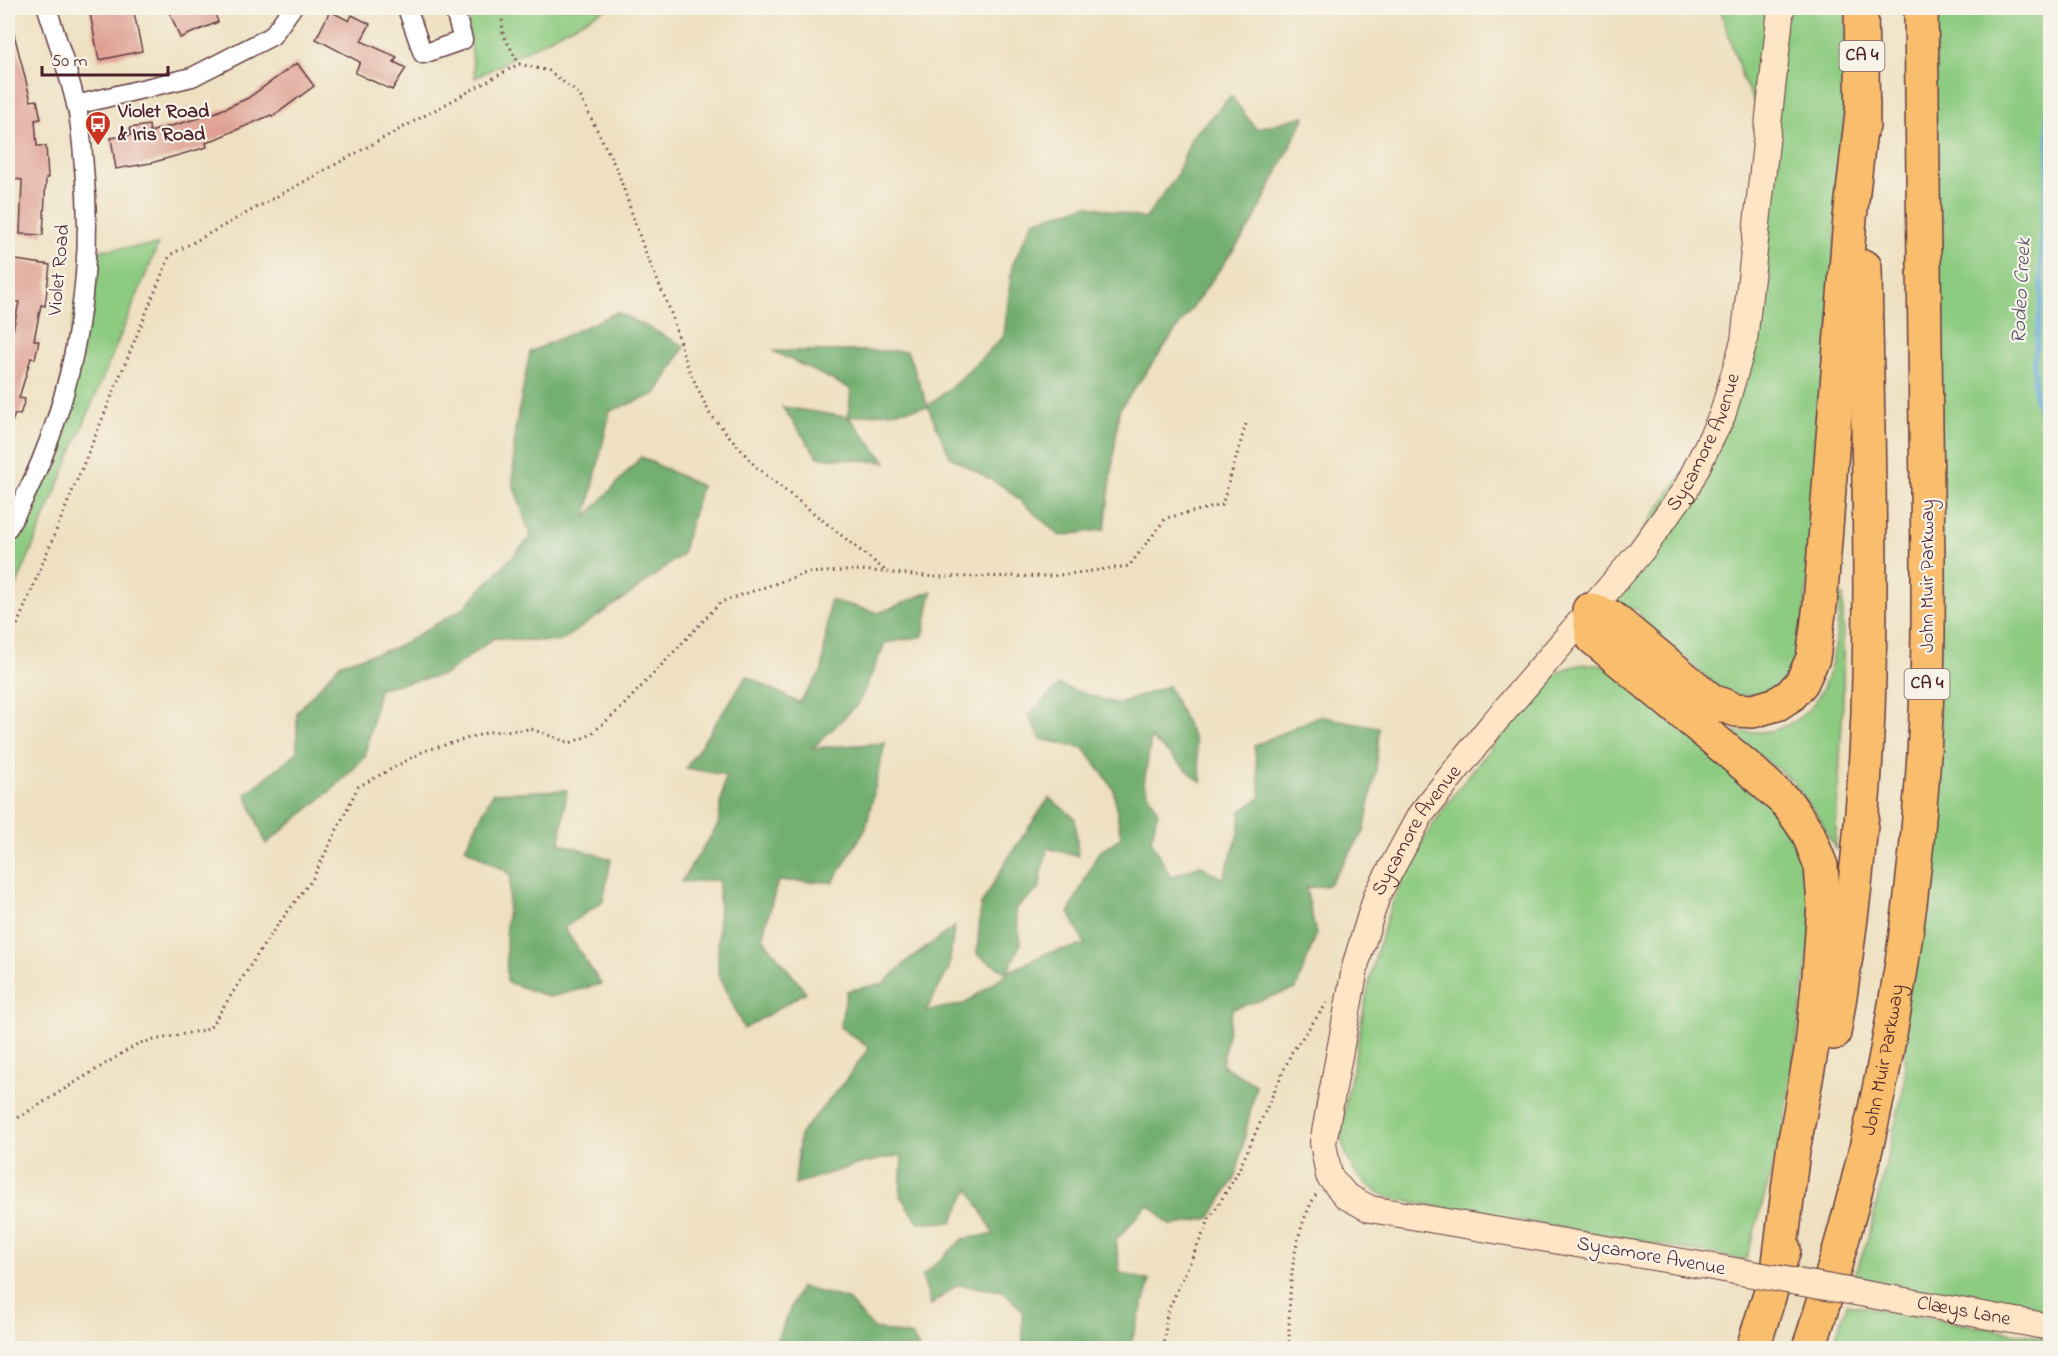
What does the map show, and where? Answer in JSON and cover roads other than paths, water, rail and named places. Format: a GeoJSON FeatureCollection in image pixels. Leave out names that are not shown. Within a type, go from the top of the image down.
{"type":"FeatureCollection","features":[{"type":"Feature","properties":{"kind":"highway","name":"CA 4"},"geometry":{"type":"LineString","coordinates":[[1753,1348],[1778,1271],[1813,1137],[1828,1067],[1851,927],[1864,784],[1868,713],[1870,569],[1862,8]]}},
{"type":"Feature","properties":{"kind":"highway","name":"John Muir Parkway"},"geometry":{"type":"LineString","coordinates":[[1809,1348],[1846,1226],[1881,1077],[1905,945],[1921,802],[1927,707],[1929,592],[1921,8]]}},
{"type":"Feature","properties":{"kind":"highway"},"geometry":{"type":"LineString","coordinates":[[1778,1271],[1791,1162],[1812,1046],[1817,1002],[1824,922],[1821,866],[1808,833],[1788,804],[1593,638],[1589,610],[1611,617],[1698,691],[1727,708],[1753,711],[1777,704],[1797,688],[1806,675],[1813,658],[1820,605],[1850,218],[1863,104]]}},
{"type":"Feature","properties":{"kind":"main road","name":"Sycamore Avenue"},"geometry":{"type":"LineString","coordinates":[[1781,8],[1744,341],[1722,416],[1686,489],[1641,551],[1491,726],[1421,814],[1377,895],[1356,963],[1323,1143],[1329,1176],[1346,1196],[1370,1209],[1877,1296]]}},
{"type":"Feature","properties":{"kind":"main road","name":"Clæys Lane"},"geometry":{"type":"LineString","coordinates":[[1877,1296],[2050,1327]]}},
{"type":"Feature","properties":{"kind":"street","name":"Violet Road"},"geometry":{"type":"LineString","coordinates":[[8,528],[21,506],[66,386],[76,341],[87,251],[85,180],[76,105],[47,8]]}},
{"type":"Feature","properties":{"kind":"street"},"geometry":{"type":"LineString","coordinates":[[76,105],[192,77],[272,36],[292,8]]}},
{"type":"Feature","properties":{"kind":"street"},"geometry":{"type":"LineString","coordinates":[[408,8],[423,54],[463,40],[454,8]]}},
{"type":"Feature","properties":{"kind":"waterway","name":"Rodeo Creek"},"geometry":{"type":"LineString","coordinates":[[2050,101],[2049,165],[2041,240],[2042,296],[2034,363],[2035,398],[2050,445]]}},
{"type":"Feature","properties":{"kind":"waterway","name":"Rodeo Creek"},"geometry":{"type":"LineString","coordinates":[[2044,1276],[2050,1256]]}},
{"type":"Feature","properties":{"kind":"place","name":"Violet Road & Iris Road"},"geometry":{"type":"Point","coordinates":[98,147]}}]}
